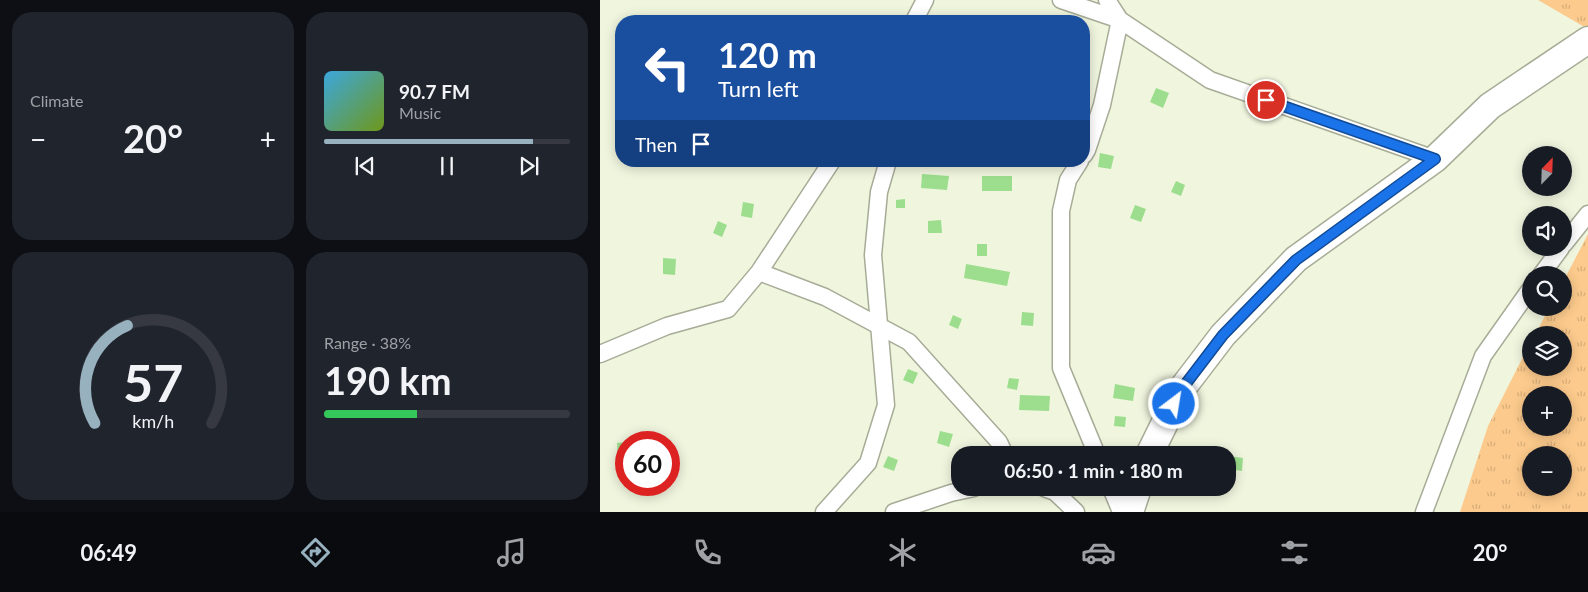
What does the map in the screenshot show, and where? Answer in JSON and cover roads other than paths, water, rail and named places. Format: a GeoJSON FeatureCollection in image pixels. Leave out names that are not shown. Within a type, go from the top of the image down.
{"type":"FeatureCollection","features":[{"type":"Feature","properties":{"kind":"main road"},"geometry":{"type":"LineString","coordinates":[[1153,446],[1181,390],[1230,328],[1296,260],[1435,159],[1490,106],[1588,40]]}},
{"type":"Feature","properties":{"kind":"main road"},"geometry":{"type":"LineString","coordinates":[[1130,512],[1135,496]]}},
{"type":"Feature","properties":{"kind":"street"},"geometry":{"type":"LineString","coordinates":[[917,15],[924,0]]}},
{"type":"Feature","properties":{"kind":"street"},"geometry":{"type":"LineString","coordinates":[[1061,0],[1120,20],[1210,80],[1435,159]]}},
{"type":"Feature","properties":{"kind":"street"},"geometry":{"type":"LineString","coordinates":[[1090,141],[1102,105],[1120,20],[1107,0]]}},
{"type":"Feature","properties":{"kind":"street"},"geometry":{"type":"LineString","coordinates":[[600,354],[667,326],[728,309],[759,272],[828,167]]}},
{"type":"Feature","properties":{"kind":"street"},"geometry":{"type":"LineString","coordinates":[[824,512],[868,463],[886,405],[872,255],[879,192],[886,167]]}},
{"type":"Feature","properties":{"kind":"street"},"geometry":{"type":"LineString","coordinates":[[1076,167],[1068,180],[1061,212],[1061,368],[1093,446]]}},
{"type":"Feature","properties":{"kind":"street"},"geometry":{"type":"LineString","coordinates":[[1572,234],[1588,214]]}},
{"type":"Feature","properties":{"kind":"street"},"geometry":{"type":"LineString","coordinates":[[759,272],[825,298],[909,342],[1001,446]]}},
{"type":"Feature","properties":{"kind":"street"},"geometry":{"type":"LineString","coordinates":[[1424,512],[1483,356],[1522,301]]}},
{"type":"Feature","properties":{"kind":"street"},"geometry":{"type":"LineString","coordinates":[[894,512],[951,493]]}},
{"type":"Feature","properties":{"kind":"street"},"geometry":{"type":"LineString","coordinates":[[1059,496],[1076,512]]}},
{"type":"Feature","properties":{"kind":"street"},"geometry":{"type":"LineString","coordinates":[[1114,496],[1121,512]]}}]}
